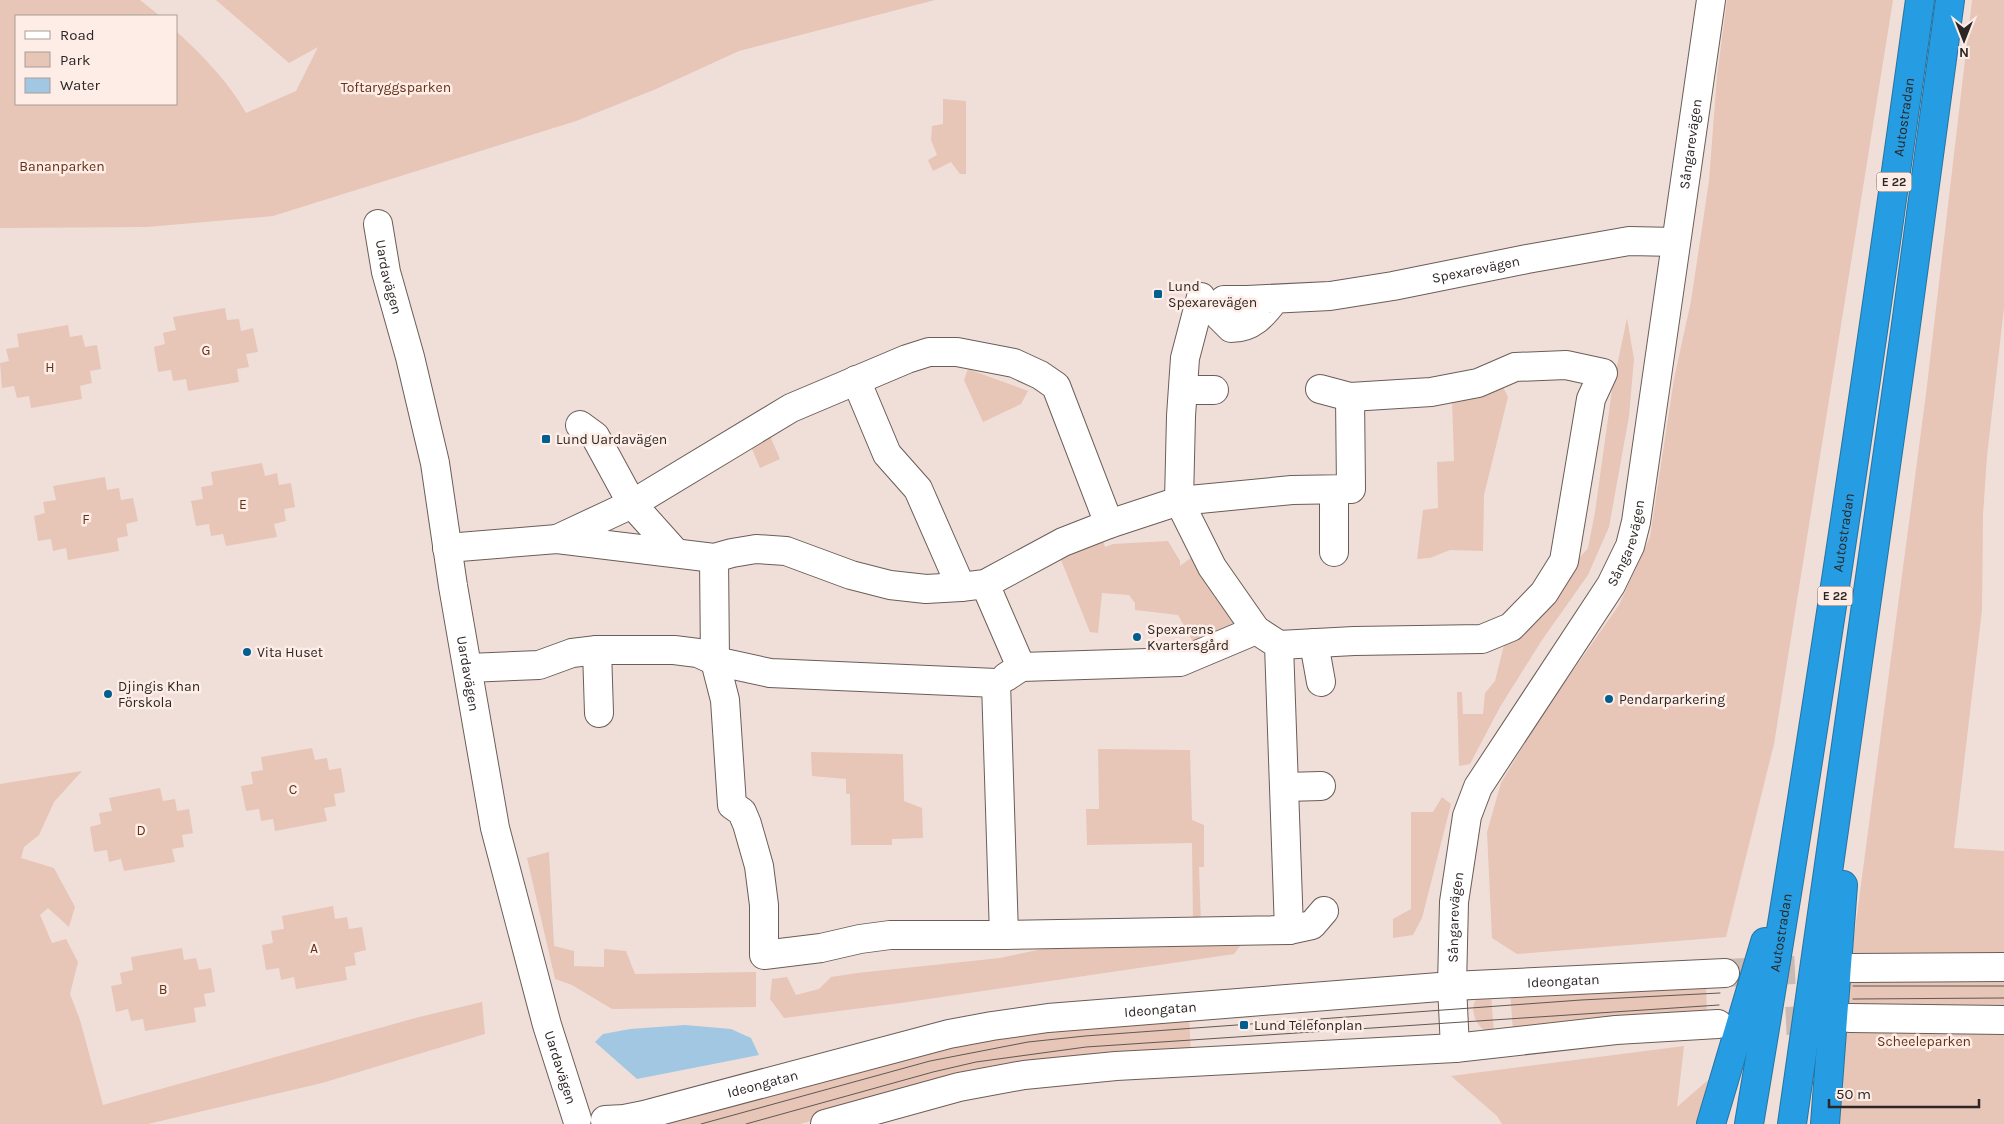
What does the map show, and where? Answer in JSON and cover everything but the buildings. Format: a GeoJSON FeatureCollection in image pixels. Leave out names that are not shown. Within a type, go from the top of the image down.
{"type":"FeatureCollection","features":[{"type":"Feature","properties":{"kind":"highway","name":"Autostradan"},"geometry":{"type":"LineString","coordinates":[[1749,1124],[1799,828],[1869,364],[1920,0]]}},
{"type":"Feature","properties":{"kind":"highway","name":"E 22"},"geometry":{"type":"LineString","coordinates":[[1792,1124],[1852,708],[1950,0]]}},
{"type":"Feature","properties":{"kind":"highway"},"geometry":{"type":"LineString","coordinates":[[1825,1124],[1844,878],[1852,708]]}},
{"type":"Feature","properties":{"kind":"highway"},"geometry":{"type":"LineString","coordinates":[[1711,1124],[1799,828]]}},
{"type":"Feature","properties":{"kind":"street","name":"Sångarevägen"},"geometry":{"type":"LineString","coordinates":[[1455,1048],[1452,986],[1454,902],[1467,816],[1478,787],[1611,585],[1630,546],[1640,498],[1711,0]]}},
{"type":"Feature","properties":{"kind":"street","name":"Uardavägen"},"geometry":{"type":"LineString","coordinates":[[378,224],[386,272],[410,357],[435,463],[447,548],[495,828],[571,1121]]}},
{"type":"Feature","properties":{"kind":"street","name":"Spexarevägen"},"geometry":{"type":"LineString","coordinates":[[1275,299],[1330,296],[1393,286],[1527,259],[1629,242],[1676,242]]}},
{"type":"Feature","properties":{"kind":"street"},"geometry":{"type":"LineString","coordinates":[[1201,297],[1186,358],[1181,416],[1179,501],[1212,567],[1256,630],[1279,645],[1482,639],[1511,627],[1544,593],[1564,561],[1591,399],[1603,373],[1566,365],[1515,367],[1478,383],[1431,392],[1350,396],[1320,389]]}},
{"type":"Feature","properties":{"kind":"street"},"geometry":{"type":"LineString","coordinates":[[557,539],[632,504],[791,408],[856,380],[930,352],[957,352],[1014,363],[1056,386],[1109,524]]}},
{"type":"Feature","properties":{"kind":"street"},"geometry":{"type":"LineString","coordinates":[[856,380],[887,454],[918,489],[1021,667]]}},
{"type":"Feature","properties":{"kind":"street"},"geometry":{"type":"LineString","coordinates":[[1184,390],[1214,390]]}},
{"type":"Feature","properties":{"kind":"street"},"geometry":{"type":"LineString","coordinates":[[447,548],[557,539],[714,558],[732,552],[756,548],[786,550],[851,575],[890,585],[926,589],[973,586],[1063,542],[1109,524],[1179,501],[1292,490],[1351,489],[1350,396]]}},
{"type":"Feature","properties":{"kind":"street"},"geometry":{"type":"LineString","coordinates":[[580,425],[595,436],[632,504],[676,553]]}},
{"type":"Feature","properties":{"kind":"street"},"geometry":{"type":"LineString","coordinates":[[1334,490],[1334,552]]}},
{"type":"Feature","properties":{"kind":"street"},"geometry":{"type":"LineString","coordinates":[[714,558],[715,661],[725,700],[732,805],[742,812],[748,824],[759,866],[764,905],[764,954],[821,948],[860,939],[890,936],[1004,936],[1289,930],[1312,925],[1324,911]]}},
{"type":"Feature","properties":{"kind":"street"},"geometry":{"type":"LineString","coordinates":[[468,668],[539,665],[572,653],[597,650],[674,650],[698,653],[715,661],[770,673],[996,683],[1021,667],[1180,662],[1256,630]]}},
{"type":"Feature","properties":{"kind":"street"},"geometry":{"type":"LineString","coordinates":[[1314,643],[1320,682]]}},
{"type":"Feature","properties":{"kind":"street"},"geometry":{"type":"LineString","coordinates":[[1279,645],[1289,930]]}},
{"type":"Feature","properties":{"kind":"street"},"geometry":{"type":"LineString","coordinates":[[597,650],[599,713]]}},
{"type":"Feature","properties":{"kind":"street"},"geometry":{"type":"LineString","coordinates":[[996,683],[1004,936]]}},
{"type":"Feature","properties":{"kind":"street"},"geometry":{"type":"LineString","coordinates":[[1285,787],[1322,786]]}},
{"type":"Feature","properties":{"kind":"street"},"geometry":{"type":"LineString","coordinates":[[1852,968],[2004,967]]}},
{"type":"Feature","properties":{"kind":"street","name":"Ideongatan"},"geometry":{"type":"LineString","coordinates":[[571,1121],[593,1117],[609,1122],[644,1115],[950,1034],[992,1026],[1057,1018],[1452,986],[1726,973]]}},
{"type":"Feature","properties":{"kind":"street"},"geometry":{"type":"LineString","coordinates":[[1850,1018],[2004,1020]]}},
{"type":"Feature","properties":{"kind":"street"},"geometry":{"type":"LineString","coordinates":[[825,1124],[959,1088],[1024,1075],[1116,1066],[1455,1048],[1616,1030],[1718,1024]]}},
{"type":"Feature","properties":{"kind":"green space","name":"Toftaryggsparken"},"geometry":{"type":"Polygon","coordinates":[[[0,0],[140,0],[159,15],[15,15],[15,105],[178,105],[178,33],[214,69],[246,113],[296,91],[318,47],[289,63],[216,0],[935,0],[739,51],[656,89],[576,121],[273,216],[147,227],[0,228],[0,0]]]}},
{"type":"Feature","properties":{"kind":"green space"},"geometry":{"type":"Polygon","coordinates":[[[1727,0],[1893,0],[1774,744],[1726,937],[1517,954],[1492,938],[1487,832],[1501,783],[1541,716],[1619,605],[1650,537],[1674,379],[1691,301],[1709,181],[1717,76],[1727,0]]]}},
{"type":"Feature","properties":{"kind":"green space","name":"Scheeleparken"},"geometry":{"type":"Polygon","coordinates":[[[1972,0],[2004,0],[2004,308],[1987,456],[1983,515],[1982,610],[1954,848],[2004,851],[2004,1124],[1834,1124],[1851,960],[1926,394],[1972,0]]]}},
{"type":"Feature","properties":{"kind":"green space"},"geometry":{"type":"Polygon","coordinates":[[[943,99],[966,101],[966,174],[960,174],[951,162],[933,171],[928,160],[937,155],[931,140],[932,126],[943,124],[943,99]]]}},
{"type":"Feature","properties":{"kind":"green space","name":"G"},"geometry":{"type":"Polygon","coordinates":[[[225,308],[227,320],[239,319],[241,331],[253,328],[258,352],[246,354],[249,367],[237,369],[239,382],[188,391],[186,379],[173,381],[171,370],[158,372],[154,347],[165,344],[163,333],[176,330],[173,317],[225,308]]]}},
{"type":"Feature","properties":{"kind":"green space"},"geometry":{"type":"Polygon","coordinates":[[[1627,318],[1634,359],[1629,416],[1609,527],[1588,575],[1542,640],[1500,707],[1470,764],[1459,766],[1457,692],[1462,692],[1463,714],[1483,714],[1485,693],[1495,681],[1504,645],[1588,548],[1595,512],[1612,390],[1627,318]]]}},
{"type":"Feature","properties":{"kind":"green space","name":"H"},"geometry":{"type":"Polygon","coordinates":[[[68,325],[70,337],[82,335],[85,347],[97,345],[101,369],[90,371],[92,383],[80,386],[82,399],[31,408],[29,396],[17,398],[14,386],[2,388],[0,363],[9,361],[6,349],[19,347],[17,334],[68,325]]]}},
{"type":"Feature","properties":{"kind":"green space"},"geometry":{"type":"Polygon","coordinates":[[[968,369],[1028,391],[1021,404],[983,422],[964,380],[968,369]]]}},
{"type":"Feature","properties":{"kind":"green space"},"geometry":{"type":"Polygon","coordinates":[[[1503,387],[1508,397],[1484,495],[1483,551],[1450,550],[1430,558],[1417,559],[1423,510],[1438,508],[1437,462],[1454,461],[1452,399],[1503,387]]]}},
{"type":"Feature","properties":{"kind":"green space"},"geometry":{"type":"Polygon","coordinates":[[[770,436],[780,459],[760,468],[750,444],[770,436]]]}},
{"type":"Feature","properties":{"kind":"green space","name":"E"},"geometry":{"type":"Polygon","coordinates":[[[262,463],[265,476],[277,473],[279,485],[291,483],[295,507],[284,509],[286,521],[274,524],[277,537],[226,546],[223,534],[211,536],[209,524],[196,526],[191,501],[203,499],[201,487],[213,485],[211,472],[262,463]]]}},
{"type":"Feature","properties":{"kind":"green space","name":"F"},"geometry":{"type":"Polygon","coordinates":[[[105,477],[107,490],[119,488],[121,500],[133,498],[138,521],[126,524],[128,536],[117,538],[119,551],[68,560],[66,548],[53,551],[51,539],[38,541],[34,516],[45,513],[43,502],[56,500],[53,486],[105,477]]]}},
{"type":"Feature","properties":{"kind":"green space"},"geometry":{"type":"Polygon","coordinates":[[[1101,534],[1105,547],[1113,544],[1168,541],[1180,561],[1180,566],[1192,557],[1239,617],[1234,629],[1195,645],[1178,615],[1135,610],[1135,603],[1129,595],[1102,593],[1098,633],[1090,632],[1059,555],[1101,534]]]}},
{"type":"Feature","properties":{"kind":"green space","name":"C"},"geometry":{"type":"Polygon","coordinates":[[[312,748],[315,760],[327,758],[329,770],[341,768],[345,792],[334,794],[336,806],[324,808],[327,821],[275,831],[273,819],[261,821],[259,809],[246,811],[241,786],[253,784],[251,772],[263,770],[261,757],[312,748]]]}},
{"type":"Feature","properties":{"kind":"green space"},"geometry":{"type":"Polygon","coordinates":[[[1098,749],[1190,750],[1192,820],[1204,825],[1204,867],[1199,867],[1201,924],[1193,924],[1192,843],[1087,845],[1086,809],[1099,809],[1098,749]]]}},
{"type":"Feature","properties":{"kind":"green space"},"geometry":{"type":"Polygon","coordinates":[[[811,752],[903,754],[904,801],[922,808],[923,838],[892,839],[892,845],[851,845],[850,794],[846,794],[846,779],[812,776],[811,752]]]}},
{"type":"Feature","properties":{"kind":"green space"},"geometry":{"type":"Polygon","coordinates":[[[82,771],[54,802],[39,835],[24,847],[21,858],[54,868],[75,907],[69,927],[48,908],[40,915],[52,943],[66,939],[78,962],[70,994],[80,1020],[103,1105],[419,1017],[482,1002],[485,1034],[322,1083],[148,1124],[0,1124],[0,784],[82,771]]]}},
{"type":"Feature","properties":{"kind":"green space","name":"D"},"geometry":{"type":"Polygon","coordinates":[[[160,788],[163,801],[175,799],[177,811],[189,809],[193,833],[182,835],[184,847],[172,849],[175,862],[124,871],[121,859],[109,862],[107,850],[94,852],[90,827],[101,824],[99,813],[112,811],[109,798],[160,788]]]}},
{"type":"Feature","properties":{"kind":"green space"},"geometry":{"type":"Polygon","coordinates":[[[1442,797],[1451,804],[1422,918],[1413,935],[1393,938],[1393,919],[1411,909],[1411,812],[1433,812],[1442,797]]]}},
{"type":"Feature","properties":{"kind":"green space"},"geometry":{"type":"Polygon","coordinates":[[[549,852],[554,946],[574,951],[574,966],[604,967],[604,949],[626,951],[635,974],[756,972],[756,1007],[612,1009],[572,985],[555,979],[527,858],[549,852]]]}},
{"type":"Feature","properties":{"kind":"green space","name":"A"},"geometry":{"type":"Polygon","coordinates":[[[333,906],[335,919],[347,917],[349,929],[362,927],[366,950],[354,953],[356,965],[345,967],[347,980],[296,989],[294,977],[281,980],[279,968],[266,970],[262,945],[273,943],[271,931],[284,929],[282,916],[333,906]]]}},
{"type":"Feature","properties":{"kind":"green space"},"geometry":{"type":"Polygon","coordinates":[[[1085,940],[1243,942],[1234,954],[901,1003],[784,1018],[770,999],[772,979],[787,977],[796,995],[819,989],[831,977],[1000,958],[1085,940]]]}},
{"type":"Feature","properties":{"kind":"green space","name":"B"},"geometry":{"type":"Polygon","coordinates":[[[182,948],[184,960],[196,958],[199,970],[211,968],[215,992],[204,994],[206,1006],[194,1008],[196,1022],[145,1031],[143,1019],[131,1021],[128,1009],[116,1012],[111,986],[122,984],[120,973],[133,970],[131,957],[182,948]]]}},
{"type":"Feature","properties":{"kind":"green space"},"geometry":{"type":"Polygon","coordinates":[[[1706,981],[1707,1019],[1513,1031],[1510,992],[1706,981]]]}},
{"type":"Feature","properties":{"kind":"green space"},"geometry":{"type":"Polygon","coordinates":[[[1491,993],[1494,1033],[1488,1032],[1478,1024],[1475,1019],[1473,1006],[1479,996],[1491,993]]]}},
{"type":"Feature","properties":{"kind":"green space"},"geometry":{"type":"Polygon","coordinates":[[[1189,1014],[1191,1054],[919,1091],[800,1124],[659,1124],[962,1038],[1189,1014]]]}},
{"type":"Feature","properties":{"kind":"green space"},"geometry":{"type":"Polygon","coordinates":[[[1684,1046],[1677,1107],[1708,1080],[1697,1124],[1502,1124],[1497,1116],[1451,1076],[1684,1046]]]}},
{"type":"Feature","properties":{"kind":"water"},"geometry":{"type":"Polygon","coordinates":[[[685,1025],[731,1029],[751,1038],[759,1055],[637,1079],[595,1042],[603,1034],[630,1029],[685,1025]]]}},
{"type":"Feature","properties":{"kind":"tunnel"},"geometry":{"type":"LineString","coordinates":[[1725,973],[1838,968]]}},
{"type":"Feature","properties":{"kind":"tunnel"},"geometry":{"type":"LineString","coordinates":[[1744,1023],[1831,1019]]}},
{"type":"Feature","properties":{"kind":"tram line"},"geometry":{"type":"LineString","coordinates":[[1853,986],[2004,986]]}},
{"type":"Feature","properties":{"kind":"tram line"},"geometry":{"type":"LineString","coordinates":[[701,1124],[930,1061],[1028,1042],[1085,1036],[1581,1000],[1720,993]]}},
{"type":"Feature","properties":{"kind":"tram line"},"geometry":{"type":"LineString","coordinates":[[1853,999],[2004,998]]}},
{"type":"Feature","properties":{"kind":"tram line"},"geometry":{"type":"LineString","coordinates":[[746,1124],[933,1072],[976,1062],[1086,1047],[1719,1005]]}},
{"type":"Feature","properties":{"kind":"place","name":"Lund Spexarevägen"},"geometry":{"type":"Point","coordinates":[1158,294]}},
{"type":"Feature","properties":{"kind":"place","name":"Lund Uardavägen"},"geometry":{"type":"Point","coordinates":[546,439]}},
{"type":"Feature","properties":{"kind":"place","name":"Spexarens Kvartersgård"},"geometry":{"type":"Point","coordinates":[1137,637]}},
{"type":"Feature","properties":{"kind":"place","name":"Vita Huset"},"geometry":{"type":"Point","coordinates":[247,652]}},
{"type":"Feature","properties":{"kind":"place","name":"Djingis Khan Förskola"},"geometry":{"type":"Point","coordinates":[108,694]}},
{"type":"Feature","properties":{"kind":"place","name":"Pendarparkering"},"geometry":{"type":"Point","coordinates":[1609,699]}},
{"type":"Feature","properties":{"kind":"place","name":"Lund Telefonplan"},"geometry":{"type":"Point","coordinates":[1244,1025]}},
{"type":"Feature","properties":{"kind":"park label","name":"Bananparken"},"geometry":{"type":"Point","coordinates":[62,166]}}]}
